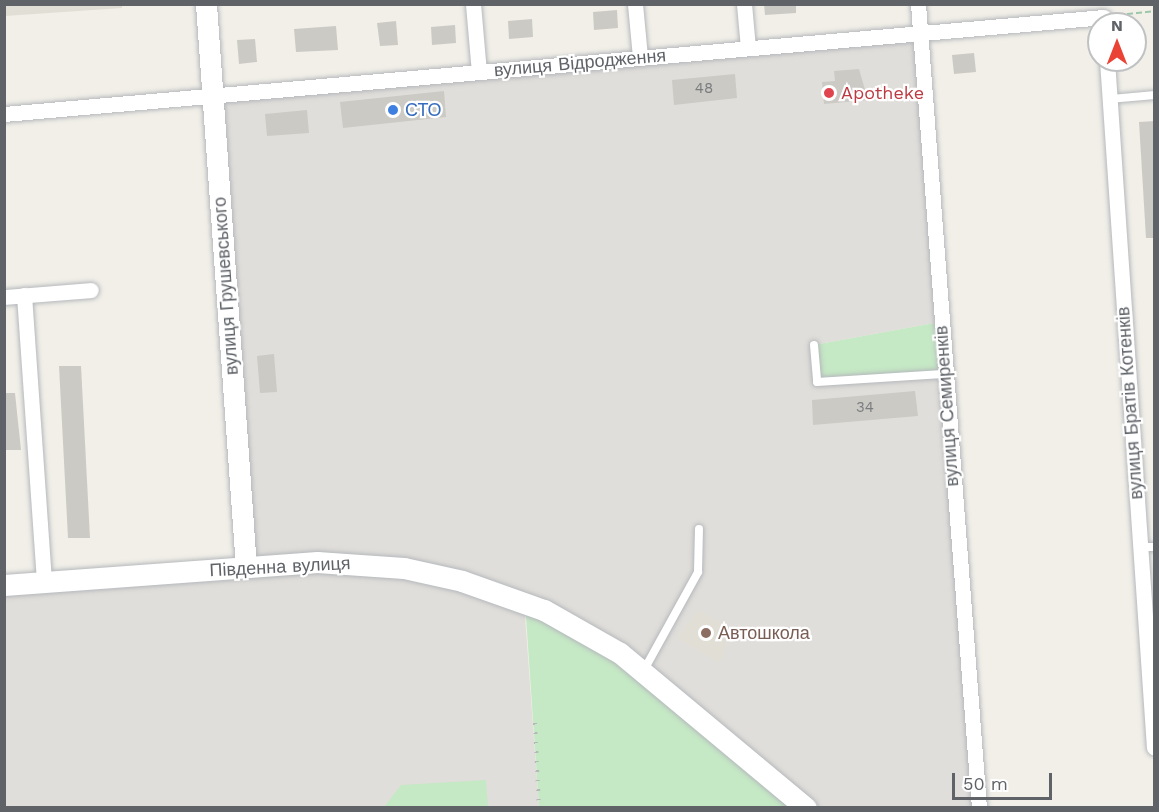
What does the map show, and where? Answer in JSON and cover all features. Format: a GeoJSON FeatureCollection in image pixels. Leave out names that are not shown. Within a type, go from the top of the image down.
{"type":"FeatureCollection","features":[{"type":"Feature","properties":{"kind":"main road","name":"вулиця Грушевського"},"geometry":{"type":"LineString","coordinates":[[206,4],[246,567]]}},
{"type":"Feature","properties":{"kind":"main road","name":"Південна вулиця"},"geometry":{"type":"LineString","coordinates":[[4,585],[246,567],[359,563],[433,573],[544,610],[644,671],[806,807]]}},
{"type":"Feature","properties":{"kind":"street"},"geometry":{"type":"LineString","coordinates":[[473,4],[479,72]]}},
{"type":"Feature","properties":{"kind":"street"},"geometry":{"type":"LineString","coordinates":[[635,4],[640,57]]}},
{"type":"Feature","properties":{"kind":"street"},"geometry":{"type":"LineString","coordinates":[[744,4],[748,48]]}},
{"type":"Feature","properties":{"kind":"street","name":"вулиця Семиренків"},"geometry":{"type":"LineString","coordinates":[[918,4],[943,374],[979,807]]}},
{"type":"Feature","properties":{"kind":"street","name":"вулиця Відродження"},"geometry":{"type":"LineString","coordinates":[[4,114],[1087,17]]}},
{"type":"Feature","properties":{"kind":"street","name":"вулиця Братів Котенків"},"geometry":{"type":"LineString","coordinates":[[1108,72],[1147,547],[1155,747]]}},
{"type":"Feature","properties":{"kind":"street"},"geometry":{"type":"LineString","coordinates":[[4,297],[92,290]]}},
{"type":"Feature","properties":{"kind":"street"},"geometry":{"type":"LineString","coordinates":[[24,295],[44,582]]}},
{"type":"Feature","properties":{"kind":"lane"},"geometry":{"type":"LineString","coordinates":[[1110,99],[1155,96]]}},
{"type":"Feature","properties":{"kind":"lane"},"geometry":{"type":"LineString","coordinates":[[814,345],[817,382],[943,374]]}},
{"type":"Feature","properties":{"kind":"lane"},"geometry":{"type":"LineString","coordinates":[[644,671],[698,572],[699,529]]}},
{"type":"Feature","properties":{"kind":"path"},"geometry":{"type":"LineString","coordinates":[[1135,12],[1155,10]]}},
{"type":"Feature","properties":{"kind":"shaded area"},"geometry":{"type":"Polygon","coordinates":[[[5,4],[122,4],[122,8],[5,16],[5,4]]]}},
{"type":"Feature","properties":{"kind":"shaded area"},"geometry":{"type":"Polygon","coordinates":[[[920,32],[940,322],[814,345],[943,374],[979,807],[806,807],[524,603],[539,807],[5,808],[5,585],[246,566],[213,96],[920,32]]]}},
{"type":"Feature","properties":{"kind":"shaded area","name":"Автошкола"},"geometry":{"type":"Polygon","coordinates":[[[698,610],[732,629],[720,663],[677,638],[698,610]]]}},
{"type":"Feature","properties":{"kind":"green space"},"geometry":{"type":"Polygon","coordinates":[[[940,322],[943,374],[817,382],[814,345],[940,322]]]}},
{"type":"Feature","properties":{"kind":"green space"},"geometry":{"type":"Polygon","coordinates":[[[525,602],[570,623],[806,807],[539,807],[525,602]]]}},
{"type":"Feature","properties":{"kind":"green space"},"geometry":{"type":"Polygon","coordinates":[[[486,780],[488,807],[384,807],[401,785],[486,780]]]}},
{"type":"Feature","properties":{"kind":"building"},"geometry":{"type":"Polygon","coordinates":[[[764,4],[796,4],[796,13],[765,15],[764,4]]]}},
{"type":"Feature","properties":{"kind":"building"},"geometry":{"type":"Polygon","coordinates":[[[617,10],[618,28],[594,30],[593,12],[617,10]]]}},
{"type":"Feature","properties":{"kind":"building"},"geometry":{"type":"Polygon","coordinates":[[[532,19],[533,37],[509,39],[508,21],[532,19]]]}},
{"type":"Feature","properties":{"kind":"building"},"geometry":{"type":"Polygon","coordinates":[[[396,21],[398,45],[380,46],[377,23],[396,21]]]}},
{"type":"Feature","properties":{"kind":"building"},"geometry":{"type":"Polygon","coordinates":[[[455,25],[456,43],[432,45],[431,27],[455,25]]]}},
{"type":"Feature","properties":{"kind":"building"},"geometry":{"type":"Polygon","coordinates":[[[336,26],[338,50],[296,52],[294,29],[336,26]]]}},
{"type":"Feature","properties":{"kind":"building"},"geometry":{"type":"Polygon","coordinates":[[[255,39],[257,62],[239,64],[237,40],[255,39]]]}},
{"type":"Feature","properties":{"kind":"building"},"geometry":{"type":"Polygon","coordinates":[[[974,53],[976,72],[954,74],[952,55],[974,53]]]}},
{"type":"Feature","properties":{"kind":"building"},"geometry":{"type":"Polygon","coordinates":[[[859,69],[868,100],[824,104],[822,82],[835,81],[834,71],[859,69]]]}},
{"type":"Feature","properties":{"kind":"building"},"geometry":{"type":"Polygon","coordinates":[[[735,74],[737,98],[674,105],[672,80],[735,74]]]}},
{"type":"Feature","properties":{"kind":"building","name":"СТО"},"geometry":{"type":"Polygon","coordinates":[[[444,91],[446,117],[343,128],[340,102],[444,91]]]}},
{"type":"Feature","properties":{"kind":"building"},"geometry":{"type":"Polygon","coordinates":[[[307,110],[309,133],[267,136],[265,114],[307,110]]]}},
{"type":"Feature","properties":{"kind":"building"},"geometry":{"type":"Polygon","coordinates":[[[1155,121],[1155,238],[1146,238],[1139,122],[1155,121]]]}},
{"type":"Feature","properties":{"kind":"building"},"geometry":{"type":"Polygon","coordinates":[[[274,354],[277,392],[260,393],[257,356],[274,354]]]}},
{"type":"Feature","properties":{"kind":"building"},"geometry":{"type":"Polygon","coordinates":[[[59,366],[81,366],[90,538],[68,538],[59,366]]]}},
{"type":"Feature","properties":{"kind":"building"},"geometry":{"type":"Polygon","coordinates":[[[915,391],[918,416],[813,425],[812,400],[915,391]]]}},
{"type":"Feature","properties":{"kind":"building"},"geometry":{"type":"Polygon","coordinates":[[[4,393],[15,393],[21,450],[4,450],[4,393]]]}},
{"type":"Feature","properties":{"kind":"railway"},"geometry":{"type":"LineString","coordinates":[[535,723],[539,808]]}},
{"type":"Feature","properties":{"kind":"place","name":"Apotheke"},"geometry":{"type":"Point","coordinates":[829,93]}},
{"type":"Feature","properties":{"kind":"place","name":"СТО"},"geometry":{"type":"Point","coordinates":[393,110]}},
{"type":"Feature","properties":{"kind":"place","name":"Автошкола"},"geometry":{"type":"Point","coordinates":[706,633]}}]}
